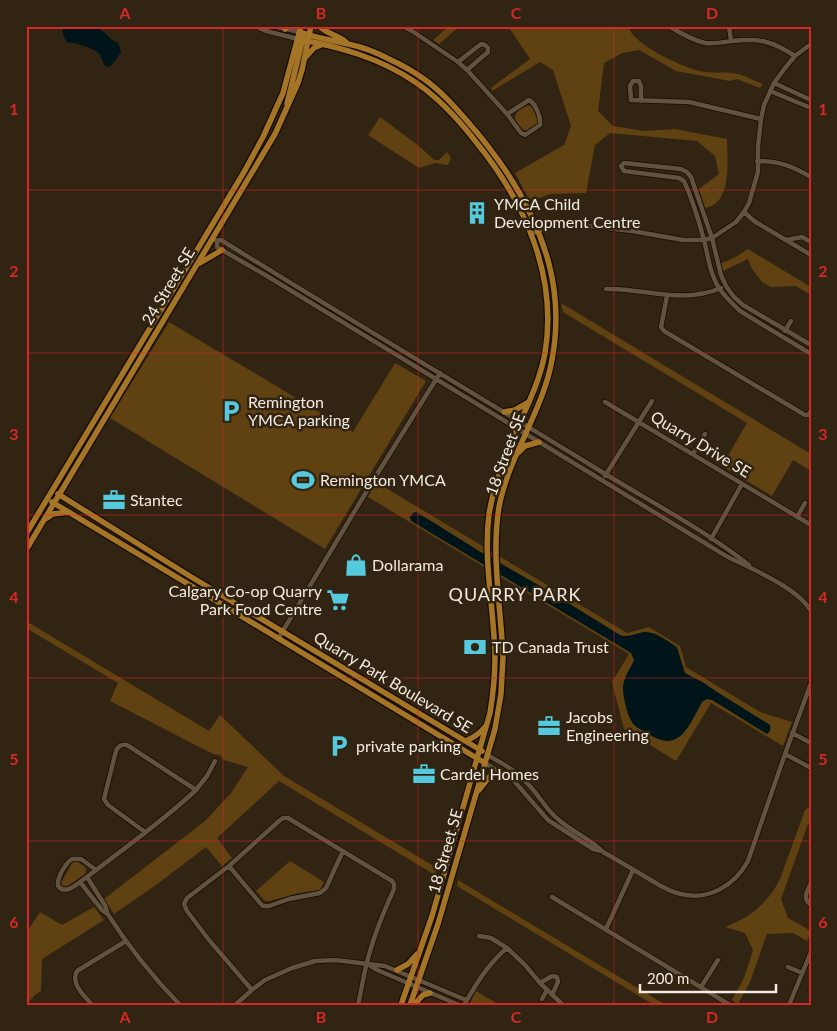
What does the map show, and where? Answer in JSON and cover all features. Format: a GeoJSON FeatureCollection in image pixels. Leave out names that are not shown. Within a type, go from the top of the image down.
{"type":"FeatureCollection","features":[{"type":"Feature","properties":{"kind":"main road","name":"24 Street SE"},"geometry":{"type":"LineString","coordinates":[[26,534],[239,180],[263,137],[283,92],[303,36],[311,26]]}},
{"type":"Feature","properties":{"kind":"main road"},"geometry":{"type":"LineString","coordinates":[[319,26],[327,33],[344,40],[348,44]]}},
{"type":"Feature","properties":{"kind":"main road","name":"24 Street SE"},"geometry":{"type":"LineString","coordinates":[[26,550],[198,264],[215,240],[268,147],[298,83],[305,58],[303,36]]}},
{"type":"Feature","properties":{"kind":"main road","name":"18 Street SE"},"geometry":{"type":"LineString","coordinates":[[303,36],[348,44],[376,53],[424,79],[443,95],[487,144],[504,167],[518,191],[538,231],[549,264],[556,306],[553,354],[548,376],[504,488],[497,523],[496,547],[503,674],[499,710],[449,889],[412,1005]]}},
{"type":"Feature","properties":{"kind":"main road","name":"18 Street SE"},"geometry":{"type":"LineString","coordinates":[[303,36],[376,60],[416,82],[452,113],[488,156],[513,196],[531,234],[544,274],[548,316],[544,354],[537,381],[494,489],[488,524],[487,546],[495,657],[492,699],[480,750],[437,900],[401,1005]]}},
{"type":"Feature","properties":{"kind":"main road"},"geometry":{"type":"LineString","coordinates":[[286,112],[303,36]]}},
{"type":"Feature","properties":{"kind":"main road"},"geometry":{"type":"LineString","coordinates":[[305,58],[314,48],[323,44]]}},
{"type":"Feature","properties":{"kind":"main road"},"geometry":{"type":"LineString","coordinates":[[198,264],[222,250]]}},
{"type":"Feature","properties":{"kind":"main road"},"geometry":{"type":"LineString","coordinates":[[504,412],[515,410],[529,402]]}},
{"type":"Feature","properties":{"kind":"main road"},"geometry":{"type":"LineString","coordinates":[[516,454],[525,446],[539,442]]}},
{"type":"Feature","properties":{"kind":"main road","name":"Quarry Park Boulevard SE"},"geometry":{"type":"LineString","coordinates":[[52,491],[487,754]]}},
{"type":"Feature","properties":{"kind":"main road","name":"Quarry Park Boulevard SE"},"geometry":{"type":"LineString","coordinates":[[47,500],[485,763]]}},
{"type":"Feature","properties":{"kind":"main road"},"geometry":{"type":"LineString","coordinates":[[45,520],[52,514],[69,512]]}},
{"type":"Feature","properties":{"kind":"main road"},"geometry":{"type":"LineString","coordinates":[[464,741],[479,734],[486,726]]}},
{"type":"Feature","properties":{"kind":"main road"},"geometry":{"type":"LineString","coordinates":[[475,796],[490,776],[501,773]]}},
{"type":"Feature","properties":{"kind":"main road"},"geometry":{"type":"LineString","coordinates":[[397,970],[408,964],[421,948]]}},
{"type":"Feature","properties":{"kind":"main road"},"geometry":{"type":"LineString","coordinates":[[412,1005],[423,995],[430,993]]}},
{"type":"Feature","properties":{"kind":"street"},"geometry":{"type":"LineString","coordinates":[[255,26],[266,32],[303,36]]}},
{"type":"Feature","properties":{"kind":"street"},"geometry":{"type":"LineString","coordinates":[[272,26],[287,27],[303,36]]}},
{"type":"Feature","properties":{"kind":"street"},"geometry":{"type":"LineString","coordinates":[[729,26],[731,41]]}},
{"type":"Feature","properties":{"kind":"street"},"geometry":{"type":"LineString","coordinates":[[404,27],[458,62],[467,70],[507,114],[520,133],[525,135],[540,125],[541,122],[533,102],[529,100],[507,114]]}},
{"type":"Feature","properties":{"kind":"street"},"geometry":{"type":"LineString","coordinates":[[670,27],[690,38],[706,43],[760,40],[780,46],[795,56]]}},
{"type":"Feature","properties":{"kind":"street"},"geometry":{"type":"LineString","coordinates":[[458,62],[481,44],[486,45],[488,52],[467,70]]}},
{"type":"Feature","properties":{"kind":"street"},"geometry":{"type":"LineString","coordinates":[[531,234],[552,225],[563,223],[632,231],[683,240],[704,240],[712,238],[736,222],[749,203],[758,172],[761,119],[770,91],[795,56],[811,44]]}},
{"type":"Feature","properties":{"kind":"street"},"geometry":{"type":"LineString","coordinates":[[641,101],[639,81],[633,81],[630,86],[631,100],[641,101],[690,102],[761,119]]}},
{"type":"Feature","properties":{"kind":"street"},"geometry":{"type":"LineString","coordinates":[[774,83],[811,100]]}},
{"type":"Feature","properties":{"kind":"street"},"geometry":{"type":"LineString","coordinates":[[770,91],[811,108]]}},
{"type":"Feature","properties":{"kind":"street"},"geometry":{"type":"LineString","coordinates":[[758,161],[784,163],[811,176]]}},
{"type":"Feature","properties":{"kind":"street"},"geometry":{"type":"LineString","coordinates":[[811,345],[743,306],[726,286],[720,271],[712,238],[691,177],[687,172],[681,169],[624,163],[621,166],[624,171],[679,178],[684,181],[704,240],[714,279],[720,289],[740,311],[811,354]]}},
{"type":"Feature","properties":{"kind":"street"},"geometry":{"type":"LineString","coordinates":[[652,176],[653,167]]}},
{"type":"Feature","properties":{"kind":"street"},"geometry":{"type":"LineString","coordinates":[[684,181],[691,177]]}},
{"type":"Feature","properties":{"kind":"street"},"geometry":{"type":"LineString","coordinates":[[744,212],[754,221],[811,256]]}},
{"type":"Feature","properties":{"kind":"street"},"geometry":{"type":"LineString","coordinates":[[786,240],[802,238],[811,242]]}},
{"type":"Feature","properties":{"kind":"street"},"geometry":{"type":"LineString","coordinates":[[756,570],[733,560],[526,434],[518,425],[504,412],[440,372],[221,240],[215,240],[217,247],[436,379],[518,425],[528,427],[712,538],[756,570],[793,593],[811,611]]}},
{"type":"Feature","properties":{"kind":"street"},"geometry":{"type":"LineString","coordinates":[[606,290],[618,289],[667,296],[712,292],[726,286]]}},
{"type":"Feature","properties":{"kind":"street"},"geometry":{"type":"LineString","coordinates":[[667,296],[661,327],[664,331],[805,415],[808,415],[811,410]]}},
{"type":"Feature","properties":{"kind":"street"},"geometry":{"type":"LineString","coordinates":[[345,324],[349,318]]}},
{"type":"Feature","properties":{"kind":"street"},"geometry":{"type":"LineString","coordinates":[[782,336],[791,321]]}},
{"type":"Feature","properties":{"kind":"street"},"geometry":{"type":"LineString","coordinates":[[278,639],[440,372]]}},
{"type":"Feature","properties":{"kind":"street"},"geometry":{"type":"LineString","coordinates":[[605,402],[639,421],[652,401]]}},
{"type":"Feature","properties":{"kind":"street","name":"Quarry Drive SE"},"geometry":{"type":"LineString","coordinates":[[602,481],[639,421],[811,525]]}},
{"type":"Feature","properties":{"kind":"street"},"geometry":{"type":"LineString","coordinates":[[693,454],[705,434]]}},
{"type":"Feature","properties":{"kind":"street"},"geometry":{"type":"LineString","coordinates":[[708,545],[742,484]]}},
{"type":"Feature","properties":{"kind":"street"},"geometry":{"type":"LineString","coordinates":[[797,517],[805,503]]}},
{"type":"Feature","properties":{"kind":"street","name":"Quarry Park Boulevard SE"},"geometry":{"type":"LineString","coordinates":[[485,763],[514,781],[548,820],[593,849],[603,852],[668,890],[681,895],[709,894],[727,886],[743,870],[748,861],[811,683]]}},
{"type":"Feature","properties":{"kind":"street"},"geometry":{"type":"LineString","coordinates":[[792,734],[811,743]]}},
{"type":"Feature","properties":{"kind":"street"},"geometry":{"type":"LineString","coordinates":[[144,832],[108,805],[104,799],[118,747],[122,745],[127,746],[196,790]]}},
{"type":"Feature","properties":{"kind":"street","name":"Quarry Park Boulevard SE"},"geometry":{"type":"LineString","coordinates":[[487,754],[520,775],[559,820],[596,844],[603,852]]}},
{"type":"Feature","properties":{"kind":"street"},"geometry":{"type":"LineString","coordinates":[[785,754],[811,768]]}},
{"type":"Feature","properties":{"kind":"street"},"geometry":{"type":"LineString","coordinates":[[96,870],[81,859],[74,858],[70,860],[58,880],[58,886],[62,890],[66,890],[80,882],[96,870],[184,801],[196,790],[216,761]]}},
{"type":"Feature","properties":{"kind":"street"},"geometry":{"type":"LineString","coordinates":[[252,990],[209,940],[187,911],[184,904],[187,898],[229,866],[279,821],[285,818],[291,819],[392,880],[394,884],[394,889],[366,963],[358,1005]]}},
{"type":"Feature","properties":{"kind":"street"},"geometry":{"type":"LineString","coordinates":[[229,866],[260,903],[267,906],[289,899],[316,895],[324,891],[344,851]]}},
{"type":"Feature","properties":{"kind":"street"},"geometry":{"type":"LineString","coordinates":[[606,929],[633,870]]}},
{"type":"Feature","properties":{"kind":"street"},"geometry":{"type":"LineString","coordinates":[[87,877],[106,907],[107,913]]}},
{"type":"Feature","properties":{"kind":"street"},"geometry":{"type":"LineString","coordinates":[[80,882],[102,910],[107,913],[126,941],[154,976],[180,1005]]}},
{"type":"Feature","properties":{"kind":"street"},"geometry":{"type":"LineString","coordinates":[[811,883],[806,897],[807,902],[811,905]]}},
{"type":"Feature","properties":{"kind":"street"},"geometry":{"type":"LineString","coordinates":[[552,897],[730,1005]]}},
{"type":"Feature","properties":{"kind":"street"},"geometry":{"type":"LineString","coordinates":[[479,936],[491,938],[507,948],[563,1005]]}},
{"type":"Feature","properties":{"kind":"street"},"geometry":{"type":"LineString","coordinates":[[92,1005],[76,984],[75,974],[126,941]]}},
{"type":"Feature","properties":{"kind":"street"},"geometry":{"type":"LineString","coordinates":[[235,1005],[265,980],[292,968],[315,962],[342,960],[385,966],[397,970],[465,1002],[483,973],[507,948]]}},
{"type":"Feature","properties":{"kind":"street"},"geometry":{"type":"LineString","coordinates":[[789,1005],[811,952]]}},
{"type":"Feature","properties":{"kind":"street"},"geometry":{"type":"LineString","coordinates":[[702,987],[718,960]]}},
{"type":"Feature","properties":{"kind":"street"},"geometry":{"type":"LineString","coordinates":[[366,963],[375,969],[459,1005]]}},
{"type":"Feature","properties":{"kind":"street"},"geometry":{"type":"LineString","coordinates":[[788,967],[802,973]]}},
{"type":"Feature","properties":{"kind":"street"},"geometry":{"type":"LineString","coordinates":[[540,983],[552,976],[557,977],[558,982],[552,994]]}},
{"type":"Feature","properties":{"kind":"street"},"geometry":{"type":"LineString","coordinates":[[542,999],[547,990]]}},
{"type":"Feature","properties":{"kind":"shaded area"},"geometry":{"type":"Polygon","coordinates":[[[62,26],[94,26],[117,42],[121,52],[113,64],[108,67],[105,66],[99,54],[94,50],[67,42],[63,35],[62,26]]]}},
{"type":"Feature","properties":{"kind":"shaded area"},"geometry":{"type":"Polygon","coordinates":[[[449,26],[460,26],[439,44],[433,40],[449,26]]]}},
{"type":"Feature","properties":{"kind":"shaded area"},"geometry":{"type":"Polygon","coordinates":[[[508,26],[628,26],[632,33],[648,47],[681,65],[704,72],[738,74],[763,84],[760,88],[737,79],[730,81],[676,71],[639,50],[622,53],[604,63],[598,111],[613,126],[644,131],[675,129],[727,139],[727,173],[721,197],[714,205],[705,208],[699,189],[719,174],[715,156],[697,141],[610,133],[595,145],[586,193],[551,194],[530,201],[515,173],[564,145],[571,126],[553,70],[540,62],[492,91],[491,88],[530,59],[508,26]]]}},
{"type":"Feature","properties":{"kind":"shaded area"},"geometry":{"type":"Polygon","coordinates":[[[527,106],[534,109],[538,121],[536,125],[527,131],[518,124],[515,117],[518,111],[527,106]]]}},
{"type":"Feature","properties":{"kind":"shaded area"},"geometry":{"type":"Polygon","coordinates":[[[380,117],[419,146],[434,160],[439,160],[447,152],[451,158],[448,165],[435,163],[419,168],[368,135],[380,117]]]}},
{"type":"Feature","properties":{"kind":"shaded area"},"geometry":{"type":"Polygon","coordinates":[[[748,249],[811,287],[811,295],[796,286],[771,287],[762,282],[752,269],[748,259],[723,271],[720,264],[748,249]]]}},
{"type":"Feature","properties":{"kind":"shaded area"},"geometry":{"type":"Polygon","coordinates":[[[561,303],[811,454],[811,471],[793,460],[772,496],[722,466],[747,423],[563,312],[561,303]]]}},
{"type":"Feature","properties":{"kind":"shaded area"},"geometry":{"type":"Polygon","coordinates":[[[169,322],[353,432],[395,363],[426,381],[325,549],[110,418],[169,322]]]}},
{"type":"Feature","properties":{"kind":"shaded area"},"geometry":{"type":"Polygon","coordinates":[[[376,482],[627,633],[649,627],[680,646],[686,667],[760,712],[792,722],[783,746],[711,703],[676,761],[624,729],[612,682],[629,654],[368,497],[376,482]]]}},
{"type":"Feature","properties":{"kind":"shaded area"},"geometry":{"type":"Polygon","coordinates":[[[416,512],[620,635],[626,636],[648,632],[665,639],[677,647],[685,673],[770,725],[770,731],[767,734],[712,700],[707,699],[702,702],[686,731],[674,740],[661,740],[639,728],[628,715],[623,692],[624,681],[634,660],[631,653],[411,521],[410,517],[416,512]]]}},
{"type":"Feature","properties":{"kind":"shaded area"},"geometry":{"type":"Polygon","coordinates":[[[26,621],[209,731],[220,715],[284,776],[437,868],[435,875],[279,781],[217,838],[232,858],[222,866],[206,847],[114,914],[104,899],[205,821],[231,793],[248,767],[224,760],[220,755],[213,754],[110,701],[118,683],[26,628],[26,621]]]}},
{"type":"Feature","properties":{"kind":"shaded area"},"geometry":{"type":"Polygon","coordinates":[[[808,808],[811,810],[811,822],[808,824],[781,899],[788,918],[811,931],[807,941],[793,933],[767,934],[750,982],[738,1004],[732,1000],[744,978],[753,950],[745,933],[725,927],[757,909],[775,888],[805,810],[808,808]]]}},
{"type":"Feature","properties":{"kind":"shaded area"},"geometry":{"type":"Polygon","coordinates":[[[290,861],[324,882],[320,890],[265,901],[256,891],[290,861]]]}},
{"type":"Feature","properties":{"kind":"shaded area"},"geometry":{"type":"Polygon","coordinates":[[[75,862],[85,867],[85,874],[66,887],[63,887],[61,883],[72,863],[75,862]]]}},
{"type":"Feature","properties":{"kind":"shaded area"},"geometry":{"type":"Polygon","coordinates":[[[458,880],[666,1005],[654,1005],[457,886],[458,880]]]}},
{"type":"Feature","properties":{"kind":"shaded area"},"geometry":{"type":"Polygon","coordinates":[[[94,907],[104,920],[42,959],[41,991],[26,1005],[26,933],[40,912],[62,925],[94,907]]]}},
{"type":"Feature","properties":{"kind":"shaded area"},"geometry":{"type":"Polygon","coordinates":[[[476,991],[498,1004],[498,1005],[469,1005],[476,991]]]}},
{"type":"Feature","properties":{"kind":"place","name":"YMCA Child Development Centre"},"geometry":{"type":"Point","coordinates":[477,213]}},
{"type":"Feature","properties":{"kind":"place","name":"Remington YMCA parking"},"geometry":{"type":"Point","coordinates":[231,411]}},
{"type":"Feature","properties":{"kind":"place","name":"Remington YMCA"},"geometry":{"type":"Point","coordinates":[303,480]}},
{"type":"Feature","properties":{"kind":"place","name":"Stantec"},"geometry":{"type":"Point","coordinates":[114,500]}},
{"type":"Feature","properties":{"kind":"place","name":"Dollarama"},"geometry":{"type":"Point","coordinates":[356,565]}},
{"type":"Feature","properties":{"kind":"place","name":"Calgary Co-op Quarry Park Food Centre"},"geometry":{"type":"Point","coordinates":[338,600]}},
{"type":"Feature","properties":{"kind":"place","name":"TD Canada Trust"},"geometry":{"type":"Point","coordinates":[475,647]}},
{"type":"Feature","properties":{"kind":"place","name":"Jacobs Engineering"},"geometry":{"type":"Point","coordinates":[549,726]}},
{"type":"Feature","properties":{"kind":"place","name":"private parking"},"geometry":{"type":"Point","coordinates":[339,746]}},
{"type":"Feature","properties":{"kind":"place","name":"Cardel Homes"},"geometry":{"type":"Point","coordinates":[424,774]}},
{"type":"Feature","properties":{"kind":"district","name":"QUARRY PARK"},"geometry":{"type":"Point","coordinates":[515,595]}}]}
